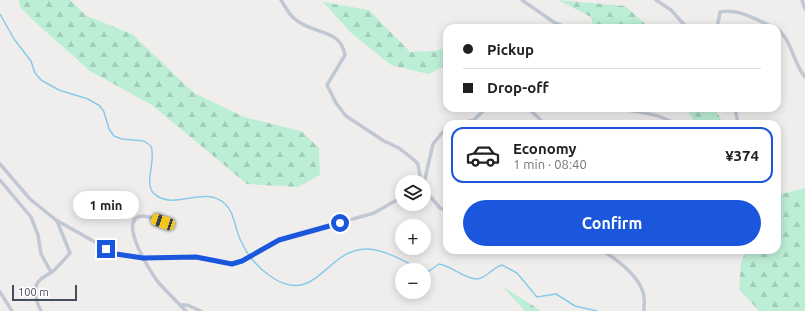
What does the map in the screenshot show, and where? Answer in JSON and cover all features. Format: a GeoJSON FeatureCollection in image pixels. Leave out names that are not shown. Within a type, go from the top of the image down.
{"type":"FeatureCollection","features":[{"type":"Feature","properties":{"kind":"street"},"geometry":{"type":"LineString","coordinates":[[281,0],[288,13],[299,23],[336,38],[344,45],[345,55],[327,86],[336,103],[346,116],[384,141],[399,148],[418,164],[421,175]]}},
{"type":"Feature","properties":{"kind":"street"},"geometry":{"type":"LineString","coordinates":[[522,0],[558,24]]}},
{"type":"Feature","properties":{"kind":"street"},"geometry":{"type":"LineString","coordinates":[[656,0],[671,10],[683,24]]}},
{"type":"Feature","properties":{"kind":"street"},"geometry":{"type":"LineString","coordinates":[[802,0],[805,9]]}},
{"type":"Feature","properties":{"kind":"street"},"geometry":{"type":"LineString","coordinates":[[718,24],[720,12],[729,10],[740,12],[766,24]]}},
{"type":"Feature","properties":{"kind":"street"},"geometry":{"type":"LineString","coordinates":[[781,32],[789,46],[797,66],[805,77]]}},
{"type":"Feature","properties":{"kind":"street"},"geometry":{"type":"LineString","coordinates":[[474,120],[482,112]]}},
{"type":"Feature","properties":{"kind":"street"},"geometry":{"type":"LineString","coordinates":[[534,112],[542,120]]}},
{"type":"Feature","properties":{"kind":"street"},"geometry":{"type":"LineString","coordinates":[[635,112],[669,120]]}},
{"type":"Feature","properties":{"kind":"street"},"geometry":{"type":"LineString","coordinates":[[425,175],[433,144],[443,132]]}},
{"type":"Feature","properties":{"kind":"street"},"geometry":{"type":"LineString","coordinates":[[0,164],[30,199],[56,220],[116,254],[143,258],[196,257],[232,264],[242,261],[279,240],[374,213],[395,201]]}},
{"type":"Feature","properties":{"kind":"street"},"geometry":{"type":"LineString","coordinates":[[0,180],[31,216],[38,235],[41,254],[51,272]]}},
{"type":"Feature","properties":{"kind":"street"},"geometry":{"type":"LineString","coordinates":[[431,197],[440,208],[443,209]]}},
{"type":"Feature","properties":{"kind":"street"},"geometry":{"type":"LineString","coordinates":[[163,222],[142,216],[133,221],[135,242],[143,258],[158,281],[186,311]]}},
{"type":"Feature","properties":{"kind":"street"},"geometry":{"type":"LineString","coordinates":[[41,311],[36,302],[35,292],[37,285],[40,280],[51,272],[70,253],[56,220]]}},
{"type":"Feature","properties":{"kind":"street"},"geometry":{"type":"LineString","coordinates":[[607,254],[623,266],[639,284],[643,293],[644,311]]}},
{"type":"Feature","properties":{"kind":"street"},"geometry":{"type":"LineString","coordinates":[[0,292],[12,311]]}},
{"type":"Feature","properties":{"kind":"street"},"geometry":{"type":"LineString","coordinates":[[180,305],[187,305],[202,311]]}},
{"type":"Feature","properties":{"kind":"green space"},"geometry":{"type":"Polygon","coordinates":[[[18,0],[70,0],[87,16],[132,34],[194,93],[244,117],[301,131],[319,148],[320,175],[298,187],[247,184],[152,105],[90,71],[34,21],[21,8],[18,0]]]}},
{"type":"Feature","properties":{"kind":"green space"},"geometry":{"type":"Polygon","coordinates":[[[558,0],[625,6],[645,24],[593,24],[591,17],[558,0]]]}},
{"type":"Feature","properties":{"kind":"green space"},"geometry":{"type":"Polygon","coordinates":[[[323,2],[369,10],[410,52],[435,51],[443,48],[443,67],[428,74],[391,65],[350,32],[323,2]]]}},
{"type":"Feature","properties":{"kind":"green space"},"geometry":{"type":"Polygon","coordinates":[[[689,112],[716,112],[722,120],[693,120],[689,112]]]}},
{"type":"Feature","properties":{"kind":"green space"},"geometry":{"type":"Polygon","coordinates":[[[805,188],[805,311],[759,311],[739,289],[741,263],[744,254],[781,254],[781,194],[805,188]]]}},
{"type":"Feature","properties":{"kind":"green space"},"geometry":{"type":"Polygon","coordinates":[[[502,286],[541,311],[525,311],[502,286]]]}},
{"type":"Feature","properties":{"kind":"waterway"},"geometry":{"type":"LineString","coordinates":[[0,14],[14,39],[31,61],[35,73],[41,80],[59,90],[88,99],[100,106],[104,112],[109,129],[114,136],[122,139],[144,141],[151,146],[152,159],[150,187],[152,192],[165,199],[173,200],[208,197],[216,198],[224,203],[230,210],[238,235],[245,249],[256,264],[270,276],[286,284],[299,285],[310,282],[352,251],[366,249],[380,251],[408,263]]}},
{"type":"Feature","properties":{"kind":"waterway"},"geometry":{"type":"LineString","coordinates":[[431,270],[439,264],[449,267],[467,277],[480,279],[495,268],[502,265],[517,273],[537,297],[556,294],[575,306],[597,311]]}},
{"type":"Feature","properties":{"kind":"route"},"geometry":{"type":"LineString","coordinates":[[106,249],[116,254],[143,258],[196,257],[232,264],[242,261],[279,240],[340,223]]}}]}
